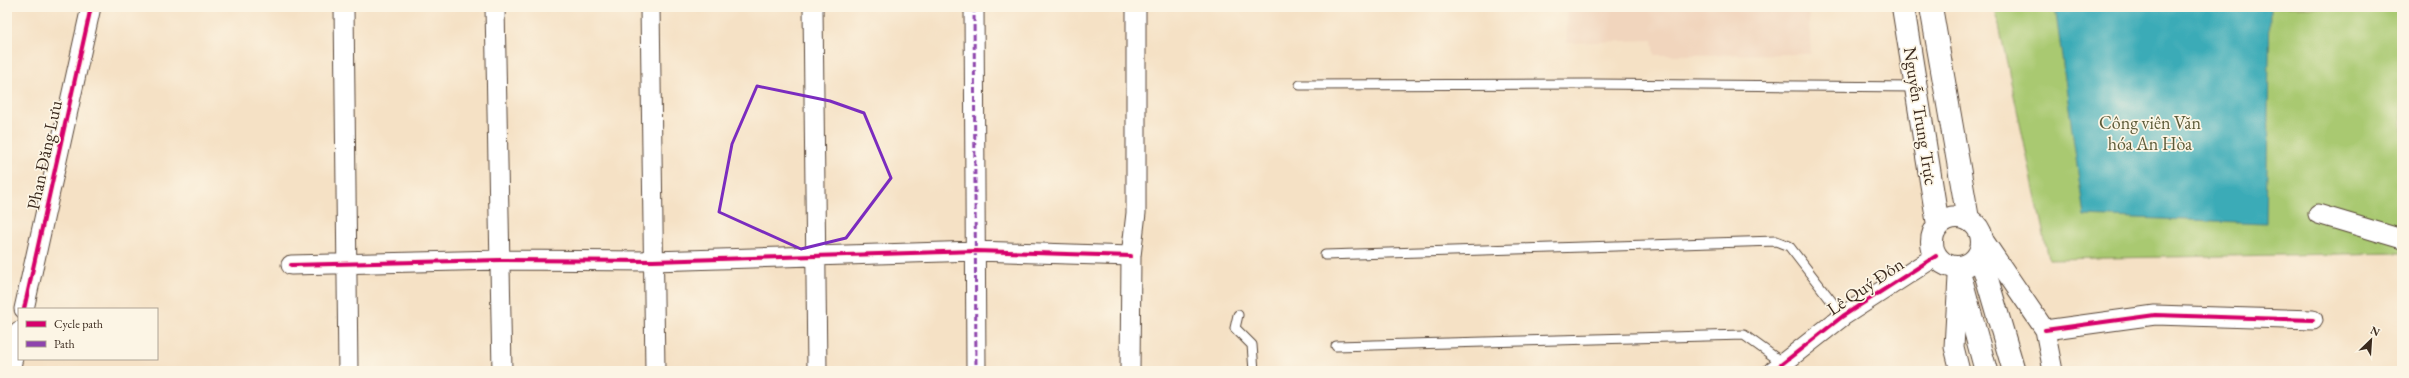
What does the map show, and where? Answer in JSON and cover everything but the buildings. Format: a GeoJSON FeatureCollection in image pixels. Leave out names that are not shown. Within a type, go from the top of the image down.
{"type":"FeatureCollection","features":[{"type":"Feature","properties":{"kind":"main road","name":"Nguyễn Trung Trực"},"geometry":{"type":"LineString","coordinates":[[1903,7],[1938,225]]}},
{"type":"Feature","properties":{"kind":"main road","name":"Nguyễn Trung Trực"},"geometry":{"type":"LineString","coordinates":[[1932,7],[1968,219]]}},
{"type":"Feature","properties":{"kind":"main road"},"geometry":{"type":"LineString","coordinates":[[1981,247],[1974,262],[1958,268],[1942,262],[1936,256],[1932,240],[1938,225],[1952,217],[1968,219],[1976,224],[2014,371]]}},
{"type":"Feature","properties":{"kind":"main road"},"geometry":{"type":"LineString","coordinates":[[1958,268],[1986,371]]}},
{"type":"Feature","properties":{"kind":"street","name":"Phan Đăng Lưu"},"geometry":{"type":"LineString","coordinates":[[24,308],[91,7]]}},
{"type":"Feature","properties":{"kind":"street"},"geometry":{"type":"LineString","coordinates":[[344,7],[348,371]]}},
{"type":"Feature","properties":{"kind":"street"},"geometry":{"type":"LineString","coordinates":[[496,7],[502,371]]}},
{"type":"Feature","properties":{"kind":"street"},"geometry":{"type":"LineString","coordinates":[[650,7],[655,371]]}},
{"type":"Feature","properties":{"kind":"street"},"geometry":{"type":"LineString","coordinates":[[813,7],[817,371]]}},
{"type":"Feature","properties":{"kind":"street"},"geometry":{"type":"LineString","coordinates":[[974,7],[976,371]]}},
{"type":"Feature","properties":{"kind":"street"},"geometry":{"type":"LineString","coordinates":[[1130,371],[1131,256],[1136,213],[1136,7]]}},
{"type":"Feature","properties":{"kind":"street"},"geometry":{"type":"LineString","coordinates":[[2318,214],[2402,239]]}},
{"type":"Feature","properties":{"kind":"street"},"geometry":{"type":"LineString","coordinates":[[1981,247],[2045,330],[2053,371]]}},
{"type":"Feature","properties":{"kind":"street"},"geometry":{"type":"LineString","coordinates":[[291,265],[500,260],[654,261],[976,251],[1131,256]]}},
{"type":"Feature","properties":{"kind":"street","name":"Lê Quý Đôn"},"geometry":{"type":"LineString","coordinates":[[1778,367],[1843,316],[1936,256]]}},
{"type":"Feature","properties":{"kind":"street"},"geometry":{"type":"LineString","coordinates":[[1958,268],[1954,347],[1960,371]]}},
{"type":"Feature","properties":{"kind":"street"},"geometry":{"type":"LineString","coordinates":[[2045,330],[2155,315],[2313,320]]}},
{"type":"Feature","properties":{"kind":"street"},"geometry":{"type":"LineString","coordinates":[[10,371],[18,335]]}},
{"type":"Feature","properties":{"kind":"lane"},"geometry":{"type":"LineString","coordinates":[[1300,85],[1592,84],[1917,87]]}},
{"type":"Feature","properties":{"kind":"lane"},"geometry":{"type":"LineString","coordinates":[[1325,255],[1776,241],[1789,246],[1843,316]]}},
{"type":"Feature","properties":{"kind":"lane"},"geometry":{"type":"LineString","coordinates":[[1238,315],[1235,328],[1252,345],[1254,371]]}},
{"type":"Feature","properties":{"kind":"lane"},"geometry":{"type":"LineString","coordinates":[[1336,346],[1744,335],[1778,367]]}},
{"type":"Feature","properties":{"kind":"highlighted area"},"geometry":{"type":"Polygon","coordinates":[[[757,86],[830,101],[864,113],[891,178],[846,238],[801,249],[719,212],[732,144],[757,86]]]}},
{"type":"Feature","properties":{"kind":"shaded area"},"geometry":{"type":"Polygon","coordinates":[[[1566,7],[1808,7],[1811,54],[1655,55],[1653,40],[1567,43],[1566,7]]]}},
{"type":"Feature","properties":{"kind":"green space","name":"Công viên Văn hóa An Hòa"},"geometry":{"type":"Polygon","coordinates":[[[1995,7],[2402,7],[2402,253],[2049,259],[1995,7]]]}},
{"type":"Feature","properties":{"kind":"water"},"geometry":{"type":"Polygon","coordinates":[[[2055,7],[2270,7],[2266,223],[2084,216],[2055,7]]]}},
{"type":"Feature","properties":{"kind":"marked path"},"geometry":{"type":"LineString","coordinates":[[974,7],[976,371]]}},
{"type":"Feature","properties":{"kind":"cycle path"},"geometry":{"type":"LineString","coordinates":[[24,308],[91,7]]}},
{"type":"Feature","properties":{"kind":"cycle path"},"geometry":{"type":"LineString","coordinates":[[291,265],[500,260],[653,261],[976,251],[1131,256]]}},
{"type":"Feature","properties":{"kind":"cycle path"},"geometry":{"type":"LineString","coordinates":[[1773,371],[1843,316],[1936,256]]}},
{"type":"Feature","properties":{"kind":"cycle path"},"geometry":{"type":"LineString","coordinates":[[2045,330],[2155,315],[2313,320]]}}]}
